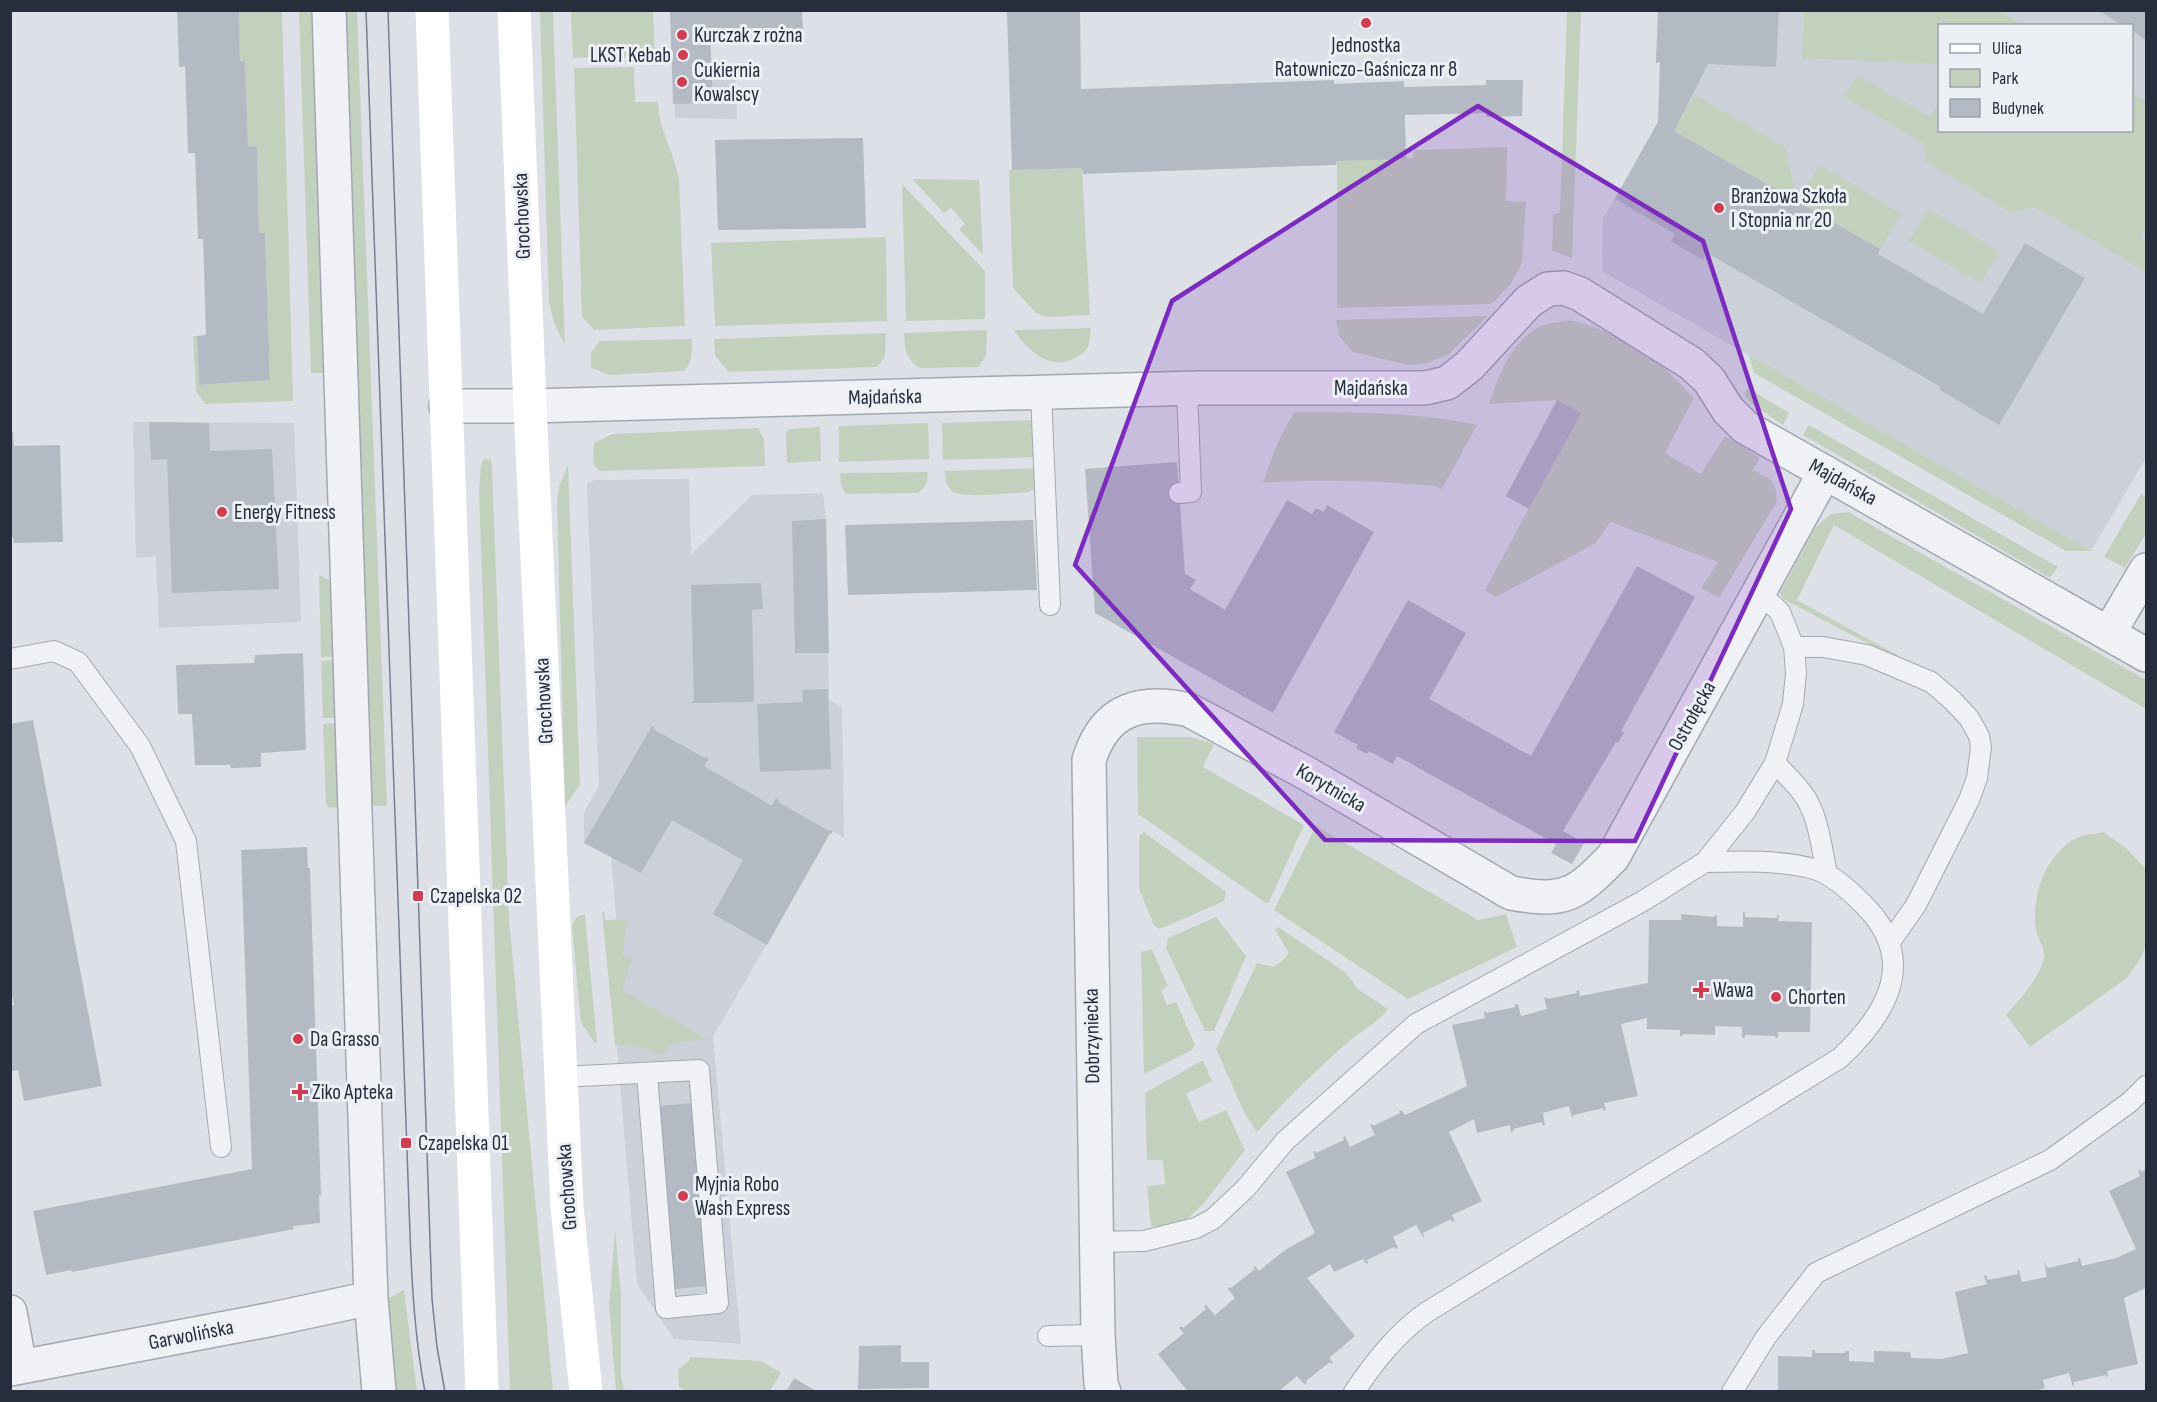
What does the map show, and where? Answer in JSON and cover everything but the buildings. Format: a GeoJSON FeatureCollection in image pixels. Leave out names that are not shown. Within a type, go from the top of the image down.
{"type":"FeatureCollection","features":[{"type":"Feature","properties":{"kind":"main road"},"geometry":{"type":"LineString","coordinates":[[432,10],[482,1392]]}},
{"type":"Feature","properties":{"kind":"main road","name":"Grochowska"},"geometry":{"type":"LineString","coordinates":[[514,10],[567,1207],[586,1392]]}},
{"type":"Feature","properties":{"kind":"street"},"geometry":{"type":"LineString","coordinates":[[329,10],[371,1298],[379,1392]]}},
{"type":"Feature","properties":{"kind":"street","name":"Majdańska"},"geometry":{"type":"LineString","coordinates":[[446,406],[530,406],[1187,388],[1425,388],[1447,382],[1469,366],[1529,301],[1548,289],[1564,288],[1580,294],[1692,364],[1709,380],[1728,410],[1745,427],[2146,655]]}},
{"type":"Feature","properties":{"kind":"street","name":"Ostrołęcka"},"geometry":{"type":"LineString","coordinates":[[1511,893],[1539,898],[1555,898],[1572,892],[1592,879],[1613,856],[1825,472]]}},
{"type":"Feature","properties":{"kind":"street"},"geometry":{"type":"LineString","coordinates":[[2109,633],[2146,570]]}},
{"type":"Feature","properties":{"kind":"street","name":"Korytnicka"},"geometry":{"type":"LineString","coordinates":[[1143,706],[1167,705],[1188,710],[1204,718],[1306,773],[1511,893]]}},
{"type":"Feature","properties":{"kind":"street","name":"Dobrzyniecka"},"geometry":{"type":"LineString","coordinates":[[1104,1392],[1101,1384],[1098,1335],[1089,760],[1095,741],[1110,722],[1143,706]]}},
{"type":"Feature","properties":{"kind":"street","name":"Garwolińska"},"geometry":{"type":"LineString","coordinates":[[15,1368],[273,1320],[371,1298]]}},
{"type":"Feature","properties":{"kind":"street"},"geometry":{"type":"LineString","coordinates":[[10,1312],[15,1368]]}},
{"type":"Feature","properties":{"kind":"lane"},"geometry":{"type":"LineString","coordinates":[[1179,493],[1191,492],[1187,388]]}},
{"type":"Feature","properties":{"kind":"lane"},"geometry":{"type":"LineString","coordinates":[[1041,393],[1050,605]]}},
{"type":"Feature","properties":{"kind":"lane"},"geometry":{"type":"LineString","coordinates":[[1096,1242],[1144,1241],[1196,1228],[1213,1219],[1246,1188],[1285,1141],[1416,1024],[1643,901],[1705,862],[1745,812],[1775,763],[1793,704],[1796,673],[1794,647],[1780,612],[1759,592]]}},
{"type":"Feature","properties":{"kind":"lane"},"geometry":{"type":"LineString","coordinates":[[1794,647],[1823,647],[1867,655],[1931,682],[1969,718],[1979,736],[1981,747],[1977,778],[1969,800],[1916,905],[1890,942]]}},
{"type":"Feature","properties":{"kind":"lane"},"geometry":{"type":"LineString","coordinates":[[10,659],[54,651],[78,662],[140,746],[186,841],[221,1147]]}},
{"type":"Feature","properties":{"kind":"lane"},"geometry":{"type":"LineString","coordinates":[[1775,763],[1807,800],[1821,842],[1827,874]]}},
{"type":"Feature","properties":{"kind":"lane"},"geometry":{"type":"LineString","coordinates":[[1354,1392],[1391,1343],[1410,1324],[1840,1058],[1857,1042],[1887,1000],[1894,971],[1890,942],[1875,915],[1854,894],[1827,874],[1814,869],[1758,862],[1705,862]]}},
{"type":"Feature","properties":{"kind":"lane"},"geometry":{"type":"LineString","coordinates":[[561,1077],[699,1070],[718,1303],[666,1308],[647,1074]]}},
{"type":"Feature","properties":{"kind":"lane"},"geometry":{"type":"LineString","coordinates":[[1732,1392],[1766,1337],[1816,1272],[2049,1160],[2130,1102],[2146,1086]]}},
{"type":"Feature","properties":{"kind":"lane"},"geometry":{"type":"LineString","coordinates":[[1048,1336],[1098,1335]]}},
{"type":"Feature","properties":{"kind":"highlighted area"},"geometry":{"type":"Polygon","coordinates":[[[1478,106],[1703,241],[1791,509],[1635,841],[1325,840],[1075,565],[1172,301],[1478,106]]]}},
{"type":"Feature","properties":{"kind":"shaded area"},"geometry":{"type":"Polygon","coordinates":[[[670,11],[711,59],[735,73],[737,119],[675,118],[670,11]]]}},
{"type":"Feature","properties":{"kind":"shaded area"},"geometry":{"type":"Polygon","coordinates":[[[1658,11],[2146,11],[2146,458],[2091,551],[1602,271],[1603,219],[1658,122],[1660,63],[1656,63],[1658,11]]]}},
{"type":"Feature","properties":{"kind":"shaded area"},"geometry":{"type":"Polygon","coordinates":[[[133,422],[294,423],[301,622],[159,628],[156,556],[136,558],[133,422]]]}},
{"type":"Feature","properties":{"kind":"shaded area"},"geometry":{"type":"Polygon","coordinates":[[[689,479],[691,555],[752,495],[823,493],[826,519],[829,700],[842,707],[844,838],[833,831],[830,834],[713,1037],[741,1344],[674,1339],[637,1284],[612,989],[622,988],[611,857],[584,843],[584,812],[599,786],[587,484],[594,480],[689,479]]]}},
{"type":"Feature","properties":{"kind":"green space"},"geometry":{"type":"Polygon","coordinates":[[[239,11],[282,11],[293,401],[205,404],[196,391],[193,336],[197,336],[199,385],[270,380],[265,234],[259,233],[257,148],[248,146],[245,61],[240,61],[239,11]]]}},
{"type":"Feature","properties":{"kind":"green space"},"geometry":{"type":"Polygon","coordinates":[[[299,11],[314,11],[326,373],[311,373],[299,11]]]}},
{"type":"Feature","properties":{"kind":"green space"},"geometry":{"type":"Polygon","coordinates":[[[344,11],[357,11],[387,806],[370,806],[344,11]]]}},
{"type":"Feature","properties":{"kind":"green space"},"geometry":{"type":"Polygon","coordinates":[[[540,11],[553,11],[565,345],[554,323],[549,302],[540,11]]]}},
{"type":"Feature","properties":{"kind":"green space"},"geometry":{"type":"Polygon","coordinates":[[[571,11],[653,11],[655,56],[573,58],[571,11]]]}},
{"type":"Feature","properties":{"kind":"green space"},"geometry":{"type":"Polygon","coordinates":[[[1567,11],[1581,11],[1572,258],[1552,251],[1553,214],[1560,213],[1567,11]]]}},
{"type":"Feature","properties":{"kind":"green space"},"geometry":{"type":"Polygon","coordinates":[[[1804,11],[1998,11],[2021,24],[1947,24],[1940,21],[1938,24],[1938,64],[1802,58],[1804,11]]]}},
{"type":"Feature","properties":{"kind":"green space"},"geometry":{"type":"Polygon","coordinates":[[[634,67],[635,102],[658,102],[661,122],[679,179],[685,326],[594,330],[582,317],[574,68],[634,67]]]}},
{"type":"Feature","properties":{"kind":"green space"},"geometry":{"type":"Polygon","coordinates":[[[1857,75],[1930,117],[1938,103],[1938,132],[2133,132],[2133,93],[2146,101],[2146,233],[2143,231],[2140,238],[2146,242],[2146,272],[2035,207],[2013,213],[1927,163],[1923,143],[1844,97],[1857,75]]]}},
{"type":"Feature","properties":{"kind":"green space"},"geometry":{"type":"Polygon","coordinates":[[[1694,94],[1785,147],[1794,186],[1786,197],[1674,131],[1694,94]]]}},
{"type":"Feature","properties":{"kind":"green space"},"geometry":{"type":"Polygon","coordinates":[[[1507,147],[1506,201],[1526,202],[1522,263],[1510,285],[1495,301],[1491,304],[1337,308],[1337,161],[1413,158],[1414,150],[1507,147]]]}},
{"type":"Feature","properties":{"kind":"green space"},"geometry":{"type":"Polygon","coordinates":[[[1819,165],[1901,213],[1879,252],[1797,203],[1819,165]]]}},
{"type":"Feature","properties":{"kind":"green space"},"geometry":{"type":"Polygon","coordinates":[[[1082,168],[1090,315],[1047,317],[1036,313],[1013,288],[1009,170],[1082,168]]]}},
{"type":"Feature","properties":{"kind":"green space"},"geometry":{"type":"Polygon","coordinates":[[[912,179],[979,180],[983,255],[959,229],[965,224],[951,208],[944,213],[912,179]]]}},
{"type":"Feature","properties":{"kind":"green space"},"geometry":{"type":"Polygon","coordinates":[[[902,184],[985,271],[985,319],[906,321],[902,184]]]}},
{"type":"Feature","properties":{"kind":"green space"},"geometry":{"type":"Polygon","coordinates":[[[1928,209],[1999,252],[1981,283],[1909,241],[1928,209]]]}},
{"type":"Feature","properties":{"kind":"green space"},"geometry":{"type":"Polygon","coordinates":[[[886,237],[887,321],[715,326],[711,243],[886,237]]]}},
{"type":"Feature","properties":{"kind":"green space"},"geometry":{"type":"Polygon","coordinates":[[[1488,316],[1448,355],[1427,363],[1408,365],[1353,352],[1339,336],[1336,320],[1488,316]]]}},
{"type":"Feature","properties":{"kind":"green space"},"geometry":{"type":"Polygon","coordinates":[[[1569,320],[1615,336],[1648,355],[1694,398],[1665,453],[1701,474],[1725,436],[1760,458],[1753,470],[1772,481],[1777,501],[1719,598],[1701,588],[1718,562],[1610,522],[1596,543],[1496,597],[1485,590],[1534,499],[1557,400],[1489,404],[1507,360],[1521,340],[1541,326],[1569,320]]]}},
{"type":"Feature","properties":{"kind":"green space"},"geometry":{"type":"Polygon","coordinates":[[[1091,328],[1087,349],[1073,359],[1064,362],[1055,362],[1039,356],[1014,330],[1091,328]]]}},
{"type":"Feature","properties":{"kind":"green space"},"geometry":{"type":"Polygon","coordinates":[[[987,330],[986,355],[979,367],[921,368],[916,366],[909,358],[904,333],[987,330]]]}},
{"type":"Feature","properties":{"kind":"green space"},"geometry":{"type":"Polygon","coordinates":[[[886,333],[885,356],[877,367],[729,372],[715,356],[714,339],[886,333]]]}},
{"type":"Feature","properties":{"kind":"green space"},"geometry":{"type":"Polygon","coordinates":[[[692,339],[690,360],[684,371],[610,375],[591,368],[591,352],[600,341],[692,339]]]}},
{"type":"Feature","properties":{"kind":"green space"},"geometry":{"type":"Polygon","coordinates":[[[1749,355],[2091,551],[2066,551],[1754,373],[1749,355]]]}},
{"type":"Feature","properties":{"kind":"green space"},"geometry":{"type":"Polygon","coordinates":[[[1748,388],[1789,413],[1783,425],[1751,403],[1744,394],[1748,388]]]}},
{"type":"Feature","properties":{"kind":"green space"},"geometry":{"type":"Polygon","coordinates":[[[1295,412],[1409,415],[1477,425],[1442,489],[1435,486],[1349,481],[1263,483],[1280,437],[1295,412]]]}},
{"type":"Feature","properties":{"kind":"green space"},"geometry":{"type":"Polygon","coordinates":[[[1037,420],[1038,457],[943,460],[942,423],[1037,420]]]}},
{"type":"Feature","properties":{"kind":"green space"},"geometry":{"type":"Polygon","coordinates":[[[928,423],[929,459],[839,462],[839,426],[928,423]]]}},
{"type":"Feature","properties":{"kind":"green space"},"geometry":{"type":"Polygon","coordinates":[[[1809,425],[2058,567],[2050,578],[1803,435],[1809,425]]]}},
{"type":"Feature","properties":{"kind":"green space"},"geometry":{"type":"Polygon","coordinates":[[[820,427],[821,461],[787,463],[786,432],[789,429],[820,427]]]}},
{"type":"Feature","properties":{"kind":"green space"},"geometry":{"type":"Polygon","coordinates":[[[758,428],[764,439],[765,466],[600,471],[593,464],[594,443],[612,434],[758,428]]]}},
{"type":"Feature","properties":{"kind":"green space"},"geometry":{"type":"Polygon","coordinates":[[[484,459],[491,460],[492,469],[509,918],[553,1391],[510,1391],[479,492],[481,464],[484,459]]]}},
{"type":"Feature","properties":{"kind":"green space"},"geometry":{"type":"Polygon","coordinates":[[[568,465],[580,785],[565,806],[557,503],[559,487],[568,465]]]}},
{"type":"Feature","properties":{"kind":"green space"},"geometry":{"type":"Polygon","coordinates":[[[1040,468],[1038,487],[1028,492],[989,495],[958,494],[949,487],[945,477],[945,471],[1040,468]]]}},
{"type":"Feature","properties":{"kind":"green space"},"geometry":{"type":"Polygon","coordinates":[[[928,472],[926,484],[918,493],[846,494],[841,486],[840,473],[928,472]]]}},
{"type":"Feature","properties":{"kind":"green space"},"geometry":{"type":"Polygon","coordinates":[[[2141,494],[2146,497],[2146,533],[2125,568],[2104,557],[2141,494]]]}},
{"type":"Feature","properties":{"kind":"green space"},"geometry":{"type":"Polygon","coordinates":[[[1848,512],[2146,680],[2146,709],[1834,525],[1797,600],[1908,661],[1907,664],[1783,599],[1780,593],[1815,528],[1831,514],[1848,512]]]}},
{"type":"Feature","properties":{"kind":"green space"},"geometry":{"type":"Polygon","coordinates":[[[319,575],[333,582],[336,657],[321,657],[319,575]]]}},
{"type":"Feature","properties":{"kind":"green space"},"geometry":{"type":"Polygon","coordinates":[[[336,660],[338,718],[323,718],[321,661],[336,660]]]}},
{"type":"Feature","properties":{"kind":"green space"},"geometry":{"type":"Polygon","coordinates":[[[338,723],[340,807],[329,808],[326,804],[323,724],[338,723]]]}},
{"type":"Feature","properties":{"kind":"green space"},"geometry":{"type":"Polygon","coordinates":[[[1137,737],[1190,737],[1214,744],[1203,767],[1304,825],[1269,902],[1266,903],[1138,814],[1137,737]]]}},
{"type":"Feature","properties":{"kind":"green space"},"geometry":{"type":"Polygon","coordinates":[[[1316,826],[1478,920],[1506,914],[1517,947],[1408,999],[1274,910],[1316,826]]]}},
{"type":"Feature","properties":{"kind":"green space"},"geometry":{"type":"Polygon","coordinates":[[[1144,832],[1226,892],[1224,901],[1160,929],[1154,925],[1139,889],[1139,836],[1144,832]]]}},
{"type":"Feature","properties":{"kind":"green space"},"geometry":{"type":"Polygon","coordinates":[[[2103,832],[2126,848],[2146,869],[2146,945],[2141,958],[2127,978],[2030,1047],[2006,1015],[2034,981],[2042,965],[2044,954],[2036,931],[2035,917],[2038,890],[2042,878],[2048,866],[2065,846],[2076,838],[2103,832]]]}},
{"type":"Feature","properties":{"kind":"green space"},"geometry":{"type":"Polygon","coordinates":[[[604,911],[605,920],[628,919],[622,955],[631,961],[622,990],[707,1039],[674,1043],[665,1050],[666,1053],[654,1054],[641,1047],[615,1045],[602,912],[604,911]]]}},
{"type":"Feature","properties":{"kind":"green space"},"geometry":{"type":"Polygon","coordinates":[[[581,915],[585,915],[597,1043],[582,1024],[580,1015],[572,925],[581,915]]]}},
{"type":"Feature","properties":{"kind":"green space"},"geometry":{"type":"Polygon","coordinates":[[[1216,917],[1246,956],[1214,1031],[1205,1031],[1166,948],[1168,938],[1216,917]]]}},
{"type":"Feature","properties":{"kind":"green space"},"geometry":{"type":"Polygon","coordinates":[[[1278,927],[1345,972],[1358,989],[1388,1009],[1325,1063],[1257,1132],[1245,1114],[1216,1049],[1257,963],[1273,967],[1289,953],[1275,930],[1278,927]]]}},
{"type":"Feature","properties":{"kind":"green space"},"geometry":{"type":"Polygon","coordinates":[[[1152,949],[1168,986],[1161,990],[1167,1005],[1176,1002],[1195,1045],[1192,1050],[1144,1074],[1141,952],[1152,949]]]}},
{"type":"Feature","properties":{"kind":"green space"},"geometry":{"type":"Polygon","coordinates":[[[1203,1060],[1212,1081],[1186,1094],[1199,1122],[1226,1110],[1245,1150],[1207,1199],[1190,1216],[1174,1224],[1151,1226],[1147,1186],[1165,1184],[1163,1160],[1147,1160],[1145,1093],[1203,1060]]]}},
{"type":"Feature","properties":{"kind":"green space"},"geometry":{"type":"Polygon","coordinates":[[[615,1230],[621,1295],[621,1378],[625,1391],[616,1391],[609,1307],[615,1230]]]}},
{"type":"Feature","properties":{"kind":"green space"},"geometry":{"type":"Polygon","coordinates":[[[404,1290],[417,1391],[392,1391],[387,1299],[404,1290]]]}},
{"type":"Feature","properties":{"kind":"green space"},"geometry":{"type":"Polygon","coordinates":[[[691,1357],[761,1361],[781,1373],[770,1391],[685,1391],[679,1386],[678,1369],[691,1357]]]}},
{"type":"Feature","properties":{"kind":"tram line"},"geometry":{"type":"LineString","coordinates":[[366,10],[411,1254],[416,1333],[425,1392]]}},
{"type":"Feature","properties":{"kind":"tram line"},"geometry":{"type":"LineString","coordinates":[[388,10],[432,1299],[445,1392]]}},
{"type":"Feature","properties":{"kind":"place","name":"Jednostka Ratowniczo-Gaśnicza nr 8"},"geometry":{"type":"Point","coordinates":[1366,23]}},
{"type":"Feature","properties":{"kind":"place","name":"Kurczak z rożna"},"geometry":{"type":"Point","coordinates":[682,35]}},
{"type":"Feature","properties":{"kind":"place","name":"LKST Kebab"},"geometry":{"type":"Point","coordinates":[683,55]}},
{"type":"Feature","properties":{"kind":"place","name":"Cukiernia Kowalscy"},"geometry":{"type":"Point","coordinates":[682,82]}},
{"type":"Feature","properties":{"kind":"place","name":"Branżowa Szkoła I Stopnia nr 20"},"geometry":{"type":"Point","coordinates":[1719,208]}},
{"type":"Feature","properties":{"kind":"place","name":"Energy Fitness"},"geometry":{"type":"Point","coordinates":[222,512]}},
{"type":"Feature","properties":{"kind":"place","name":"Czapelska 02"},"geometry":{"type":"Point","coordinates":[418,896]}},
{"type":"Feature","properties":{"kind":"place","name":"Wawa"},"geometry":{"type":"Point","coordinates":[1701,990]}},
{"type":"Feature","properties":{"kind":"place","name":"Chorten"},"geometry":{"type":"Point","coordinates":[1776,997]}},
{"type":"Feature","properties":{"kind":"place","name":"Da Grasso"},"geometry":{"type":"Point","coordinates":[298,1039]}},
{"type":"Feature","properties":{"kind":"place","name":"Ziko Apteka"},"geometry":{"type":"Point","coordinates":[300,1092]}},
{"type":"Feature","properties":{"kind":"place","name":"Czapelska 01"},"geometry":{"type":"Point","coordinates":[406,1143]}},
{"type":"Feature","properties":{"kind":"place","name":"Myjnia Robo Wash Express"},"geometry":{"type":"Point","coordinates":[683,1196]}}]}
